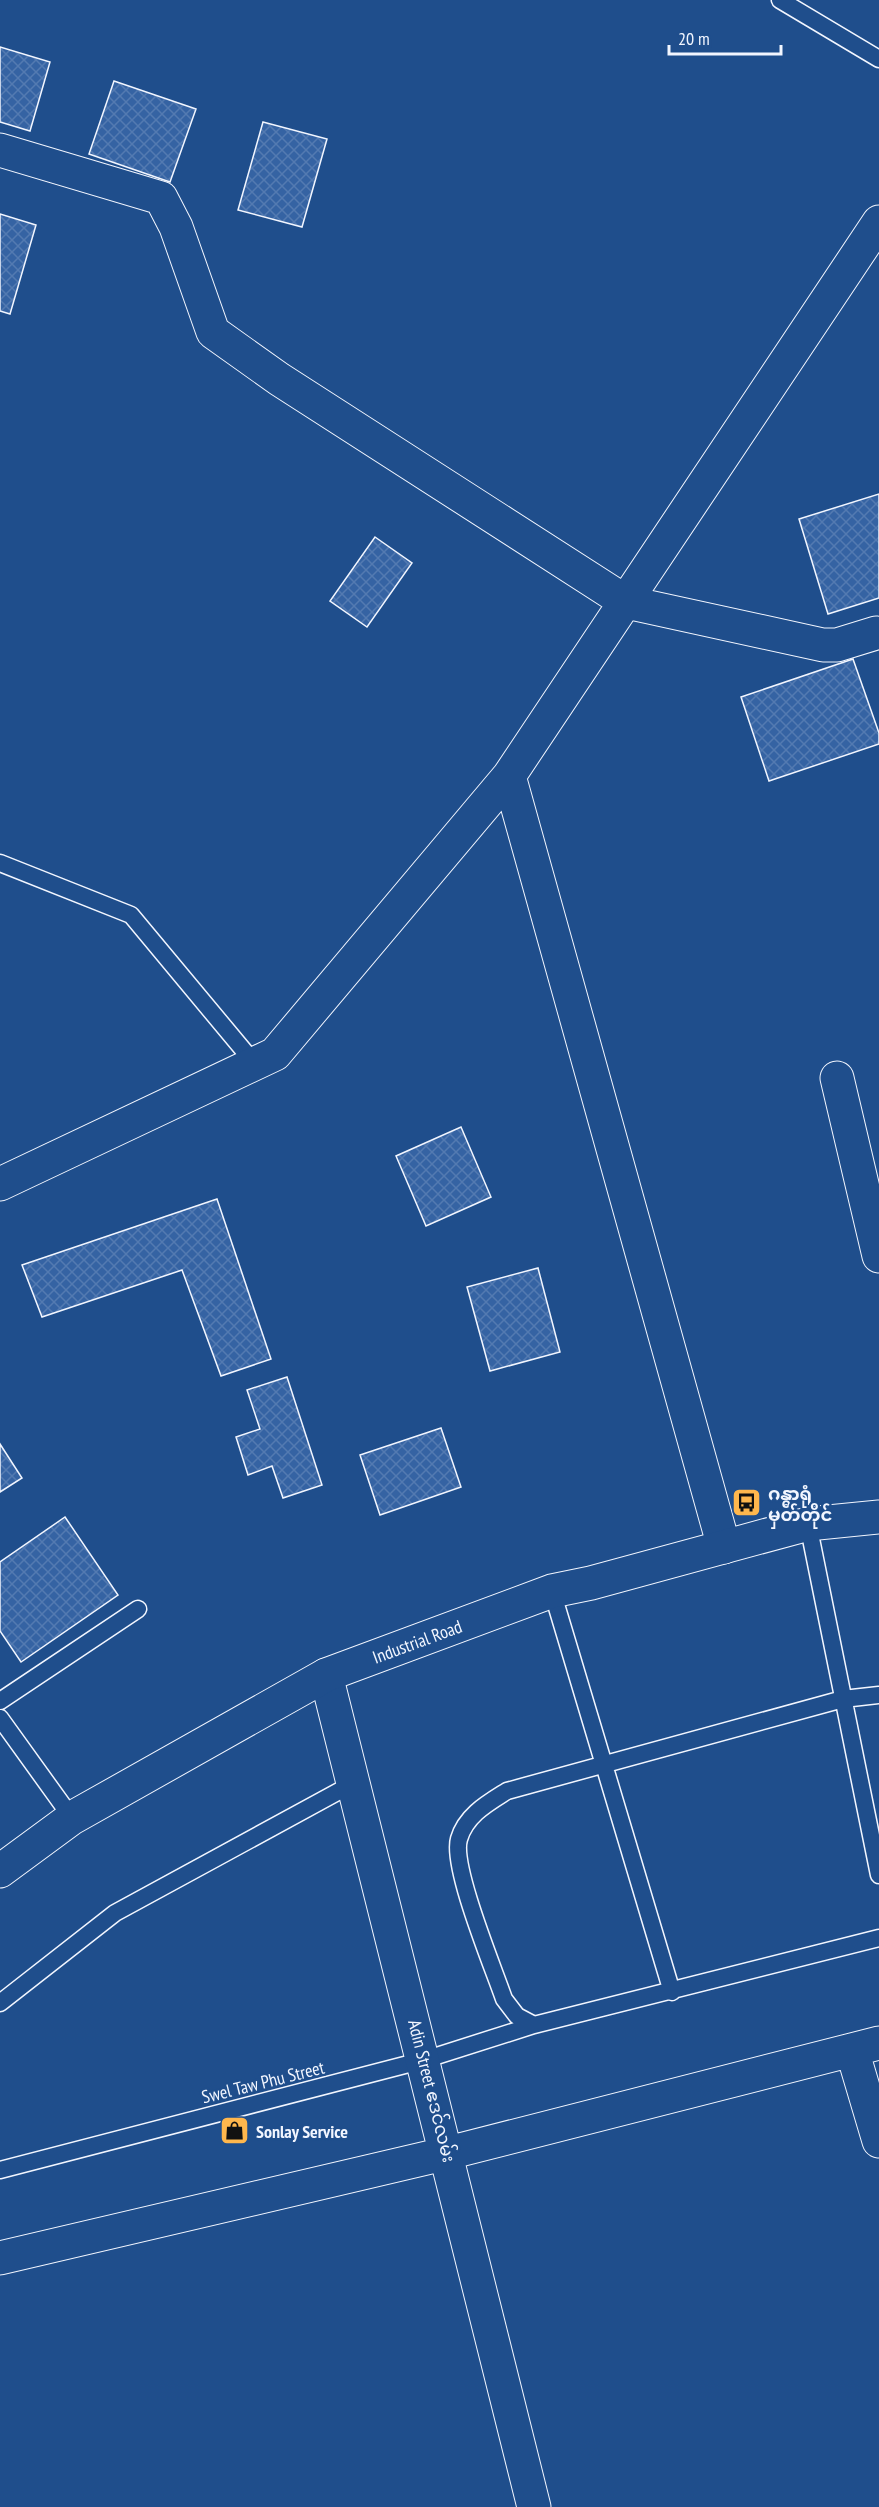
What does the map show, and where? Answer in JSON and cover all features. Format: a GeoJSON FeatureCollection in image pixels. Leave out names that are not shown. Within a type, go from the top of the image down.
{"type":"FeatureCollection","features":[{"type":"Feature","properties":{"kind":"street"},"geometry":{"type":"LineString","coordinates":[[0,150],[161,198],[177,226],[213,332],[279,379],[626,602],[823,645],[837,645],[876,633]]}},
{"type":"Feature","properties":{"kind":"street"},"geometry":{"type":"LineString","coordinates":[[0,1184],[275,1054],[509,776],[879,222]]}},
{"type":"Feature","properties":{"kind":"street"},"geometry":{"type":"LineString","coordinates":[[509,776],[724,1547]]}},
{"type":"Feature","properties":{"kind":"street"},"geometry":{"type":"LineString","coordinates":[[837,1078],[879,1256]]}},
{"type":"Feature","properties":{"kind":"street","name":"Industrial Road"},"geometry":{"type":"LineString","coordinates":[[0,1871],[72,1818],[327,1675],[552,1591],[808,1524],[879,1517]]}},
{"type":"Feature","properties":{"kind":"street","name":"Adin Street ဧဒင်လမ်း"},"geometry":{"type":"LineString","coordinates":[[327,1675],[448,2153],[534,2507]]}},
{"type":"Feature","properties":{"kind":"street"},"geometry":{"type":"LineString","coordinates":[[0,2258],[448,2153],[865,2047],[879,2141]]}},
{"type":"Feature","properties":{"kind":"lane"},"geometry":{"type":"LineString","coordinates":[[780,0],[879,59]]}},
{"type":"Feature","properties":{"kind":"lane"},"geometry":{"type":"LineString","coordinates":[[0,863],[131,915],[255,1064]]}},
{"type":"Feature","properties":{"kind":"lane"},"geometry":{"type":"LineString","coordinates":[[808,1524],[879,1875]]}},
{"type":"Feature","properties":{"kind":"lane"},"geometry":{"type":"LineString","coordinates":[[552,1591],[672,1992]]}},
{"type":"Feature","properties":{"kind":"lane"},"geometry":{"type":"LineString","coordinates":[[0,1701],[138,1608]]}},
{"type":"Feature","properties":{"kind":"lane"},"geometry":{"type":"LineString","coordinates":[[534,2025],[517,2016],[504,1999],[460,1872],[459,1839],[475,1812],[507,1791],[603,1763],[843,1699],[879,1695]]}},
{"type":"Feature","properties":{"kind":"lane"},"geometry":{"type":"LineString","coordinates":[[0,1718],[72,1818]]}},
{"type":"Feature","properties":{"kind":"lane"},"geometry":{"type":"LineString","coordinates":[[0,2003],[115,1912],[354,1783]]}},
{"type":"Feature","properties":{"kind":"lane","name":"Swel Taw Phu Street"},"geometry":{"type":"LineString","coordinates":[[0,2170],[424,2060],[534,2025],[879,1938]]}},
{"type":"Feature","properties":{"kind":"building"},"geometry":{"type":"Polygon","coordinates":[[[0,47],[50,62],[30,131],[0,122],[0,47]]]}},
{"type":"Feature","properties":{"kind":"building"},"geometry":{"type":"Polygon","coordinates":[[[114,81],[196,109],[170,182],[89,154],[114,81]]]}},
{"type":"Feature","properties":{"kind":"building"},"geometry":{"type":"Polygon","coordinates":[[[263,122],[327,139],[302,227],[238,210],[263,122]]]}},
{"type":"Feature","properties":{"kind":"building"},"geometry":{"type":"Polygon","coordinates":[[[0,214],[36,225],[10,314],[0,311],[0,214]]]}},
{"type":"Feature","properties":{"kind":"building"},"geometry":{"type":"Polygon","coordinates":[[[879,494],[879,598],[828,614],[799,519],[879,494]]]}},
{"type":"Feature","properties":{"kind":"building"},"geometry":{"type":"Polygon","coordinates":[[[375,537],[412,563],[367,627],[330,601],[375,537]]]}},
{"type":"Feature","properties":{"kind":"building"},"geometry":{"type":"Polygon","coordinates":[[[853,659],[879,733],[879,744],[769,781],[741,697],[853,659]]]}},
{"type":"Feature","properties":{"kind":"building"},"geometry":{"type":"Polygon","coordinates":[[[461,1127],[491,1197],[426,1226],[396,1156],[461,1127]]]}},
{"type":"Feature","properties":{"kind":"building"},"geometry":{"type":"Polygon","coordinates":[[[217,1199],[271,1359],[221,1376],[182,1270],[42,1317],[22,1265],[217,1199]]]}},
{"type":"Feature","properties":{"kind":"building"},"geometry":{"type":"Polygon","coordinates":[[[538,1268],[560,1352],[490,1371],[467,1287],[538,1268]]]}},
{"type":"Feature","properties":{"kind":"building"},"geometry":{"type":"Polygon","coordinates":[[[287,1377],[322,1485],[283,1498],[272,1466],[248,1475],[236,1437],[260,1429],[247,1390],[287,1377]]]}},
{"type":"Feature","properties":{"kind":"building"},"geometry":{"type":"Polygon","coordinates":[[[441,1428],[461,1487],[380,1515],[360,1455],[441,1428]]]}},
{"type":"Feature","properties":{"kind":"building"},"geometry":{"type":"Polygon","coordinates":[[[0,1444],[22,1478],[0,1492],[0,1444]]]}},
{"type":"Feature","properties":{"kind":"building"},"geometry":{"type":"Polygon","coordinates":[[[65,1517],[118,1595],[21,1662],[0,1631],[0,1562],[65,1517]]]}},
{"type":"Feature","properties":{"kind":"place","name":"ဂန္ဓာရုံ မှတ်တိုင်"},"geometry":{"type":"Point","coordinates":[747,1503]}},
{"type":"Feature","properties":{"kind":"place","name":"Sonlay Service"},"geometry":{"type":"Point","coordinates":[235,2131]}}]}
